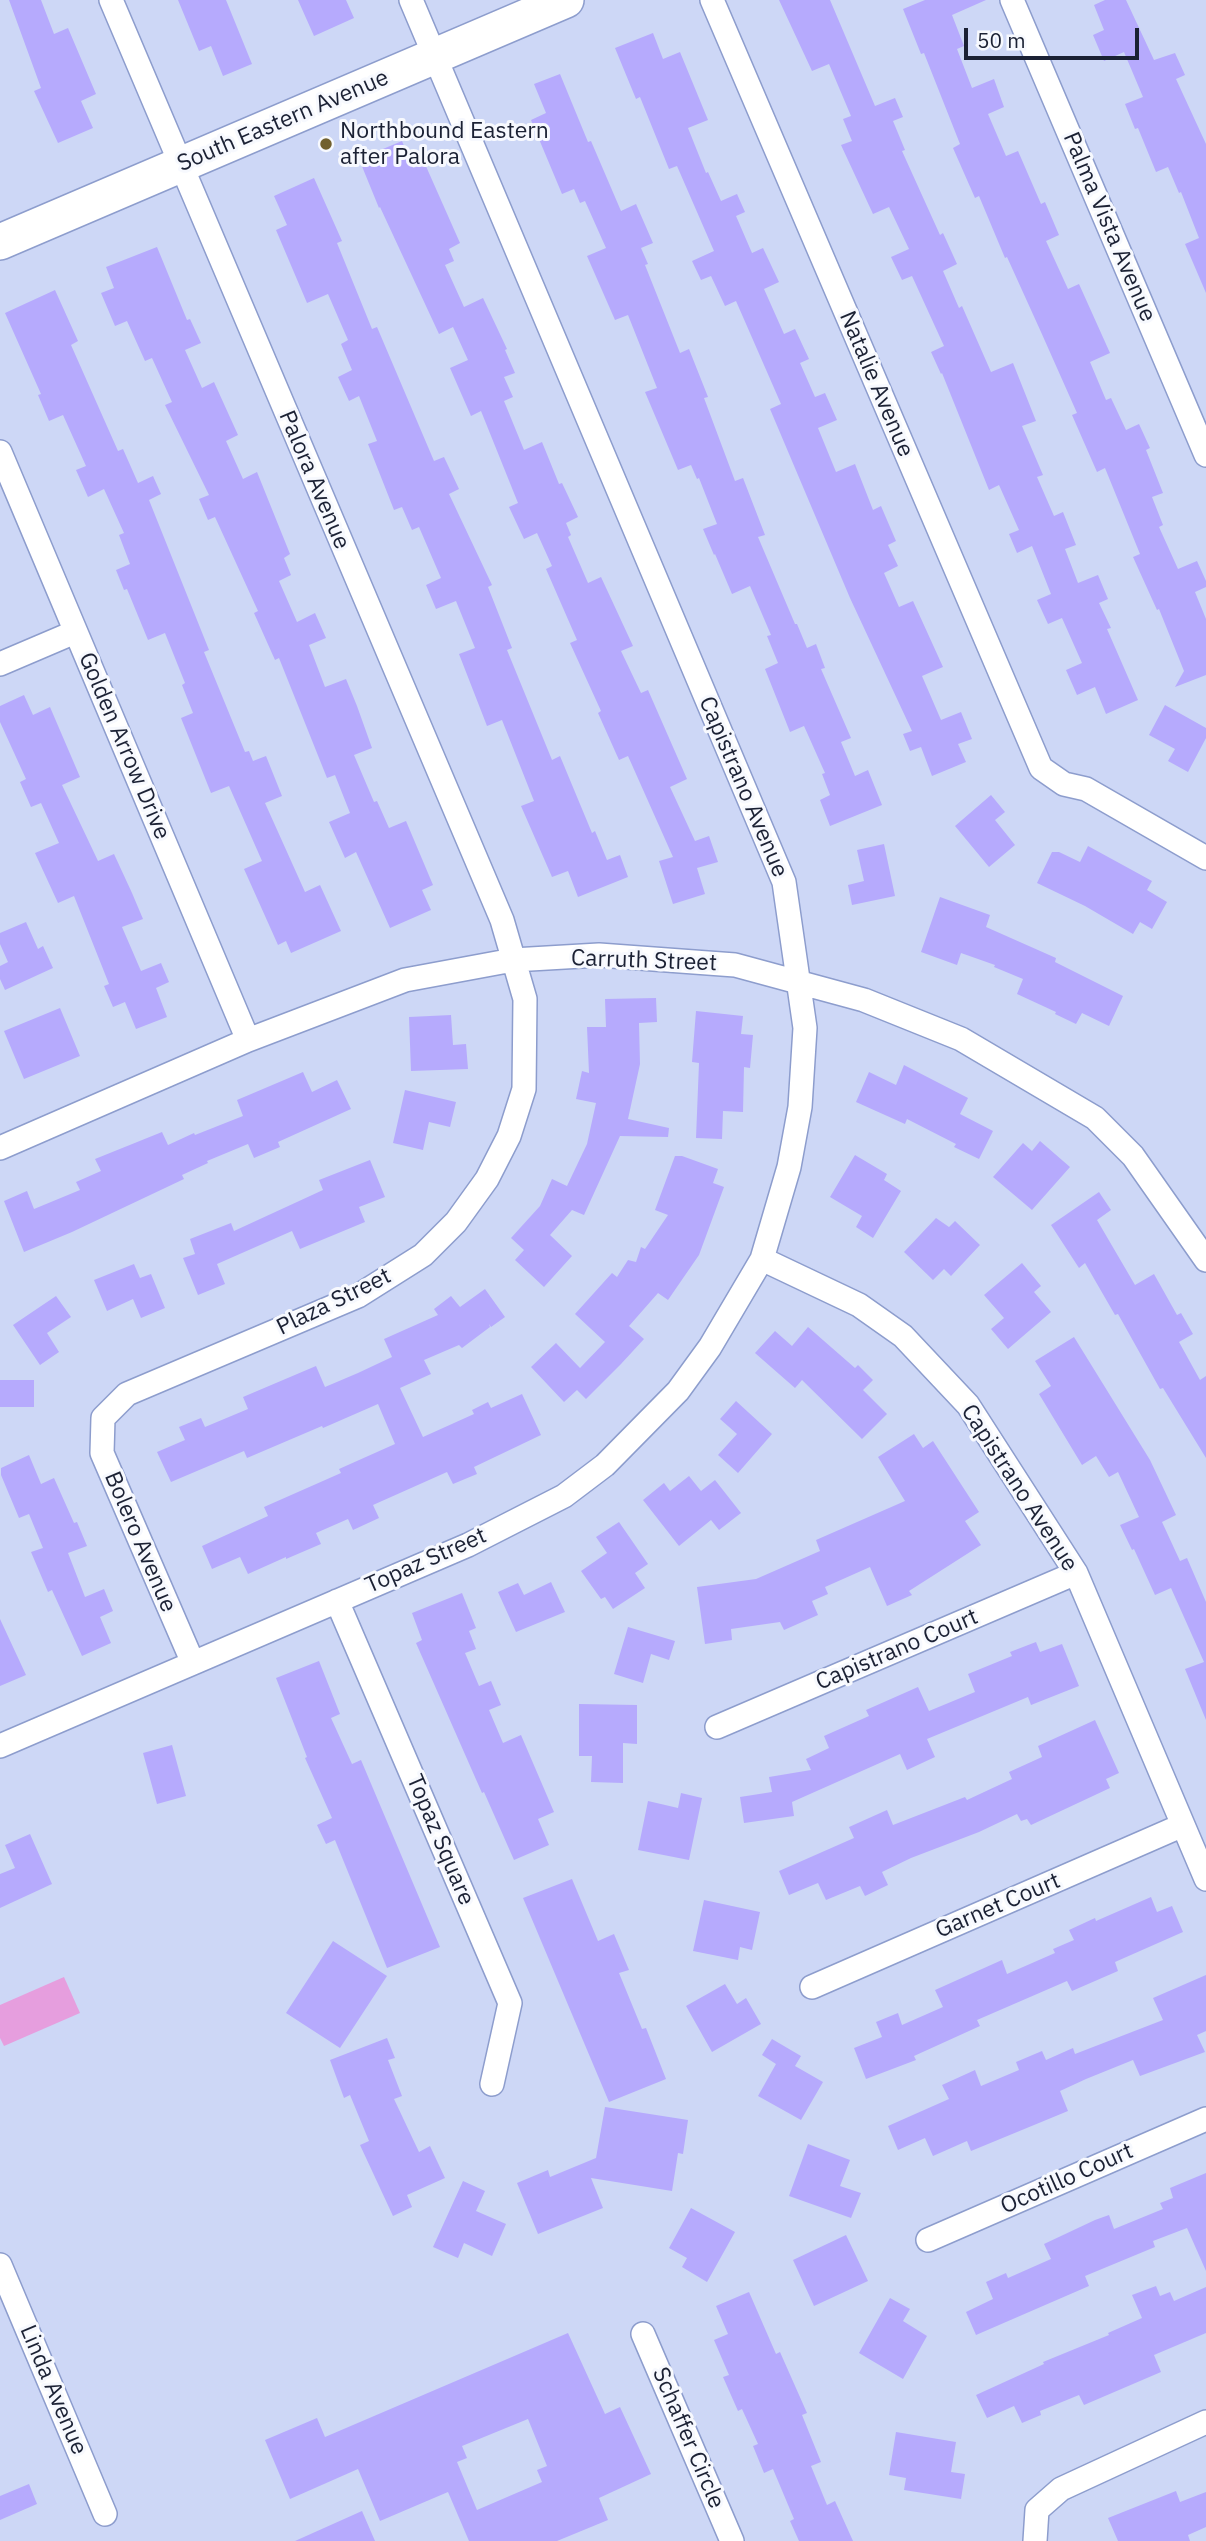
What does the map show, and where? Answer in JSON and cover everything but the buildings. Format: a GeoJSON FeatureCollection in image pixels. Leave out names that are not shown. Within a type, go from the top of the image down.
{"type":"FeatureCollection","features":[{"type":"Feature","properties":{"kind":"main road","name":"South Eastern Avenue"},"geometry":{"type":"LineString","coordinates":[[0,242],[566,0]]}},
{"type":"Feature","properties":{"kind":"street","name":"Palora Avenue"},"geometry":{"type":"LineString","coordinates":[[111,0],[502,920],[513,960]]}},
{"type":"Feature","properties":{"kind":"street","name":"Capistrano Avenue"},"geometry":{"type":"LineString","coordinates":[[411,0],[784,882],[805,1028],[800,1107],[789,1167],[762,1259],[859,1305],[903,1336],[968,1405],[1076,1573],[1206,1878]]}},
{"type":"Feature","properties":{"kind":"street","name":"Natalie Avenue"},"geometry":{"type":"LineString","coordinates":[[712,0],[1041,768],[1064,783],[1086,789],[1206,858]]}},
{"type":"Feature","properties":{"kind":"street","name":"Palma Vista Avenue"},"geometry":{"type":"LineString","coordinates":[[1012,0],[1206,455]]}},
{"type":"Feature","properties":{"kind":"street","name":"Golden Arrow Drive"},"geometry":{"type":"LineString","coordinates":[[0,452],[248,1040]]}},
{"type":"Feature","properties":{"kind":"street"},"geometry":{"type":"LineString","coordinates":[[0,664],[75,632]]}},
{"type":"Feature","properties":{"kind":"street","name":"Carruth Street"},"geometry":{"type":"LineString","coordinates":[[0,1148],[248,1040],[405,980],[513,960],[599,954],[735,965],[864,1000],[961,1039],[1095,1118],[1133,1156],[1198,1233]]}},
{"type":"Feature","properties":{"kind":"street","name":"Plaza Street"},"geometry":{"type":"LineString","coordinates":[[103,1418],[127,1394],[358,1296],[424,1255],[456,1222],[487,1179],[509,1136],[524,1090],[525,999],[513,960]]}},
{"type":"Feature","properties":{"kind":"street"},"geometry":{"type":"LineString","coordinates":[[1198,1233],[1206,1260]]}},
{"type":"Feature","properties":{"kind":"street","name":"Topaz Street"},"geometry":{"type":"LineString","coordinates":[[0,1746],[467,1545],[564,1496],[605,1465],[678,1391],[710,1347],[762,1259]]}},
{"type":"Feature","properties":{"kind":"street","name":"Bolero Avenue"},"geometry":{"type":"LineString","coordinates":[[103,1418],[102,1453],[193,1663]]}},
{"type":"Feature","properties":{"kind":"street","name":"Capistrano Court"},"geometry":{"type":"LineString","coordinates":[[718,1727],[1076,1573]]}},
{"type":"Feature","properties":{"kind":"street","name":"Topaz Square"},"geometry":{"type":"LineString","coordinates":[[337,1601],[510,2003],[492,2084]]}},
{"type":"Feature","properties":{"kind":"street","name":"Garnet Court"},"geometry":{"type":"LineString","coordinates":[[812,1987],[1183,1825]]}},
{"type":"Feature","properties":{"kind":"street","name":"Ocotillo Court"},"geometry":{"type":"LineString","coordinates":[[928,2240],[1206,2119]]}},
{"type":"Feature","properties":{"kind":"street","name":"Linda Avenue"},"geometry":{"type":"LineString","coordinates":[[0,2265],[105,2514]]}},
{"type":"Feature","properties":{"kind":"street","name":"Schaffer Circle"},"geometry":{"type":"LineString","coordinates":[[643,2334],[732,2541]]}},
{"type":"Feature","properties":{"kind":"street"},"geometry":{"type":"LineString","coordinates":[[1035,2541],[1037,2510],[1061,2489],[1206,2422]]}},
{"type":"Feature","properties":{"kind":"shaded area"},"geometry":{"type":"Polygon","coordinates":[[[64,1977],[80,2013],[4,2046],[0,2038],[0,2005],[64,1977]]]}},
{"type":"Feature","properties":{"kind":"place","name":"Northbound Eastern after Palora"},"geometry":{"type":"Point","coordinates":[326,144]}}]}
